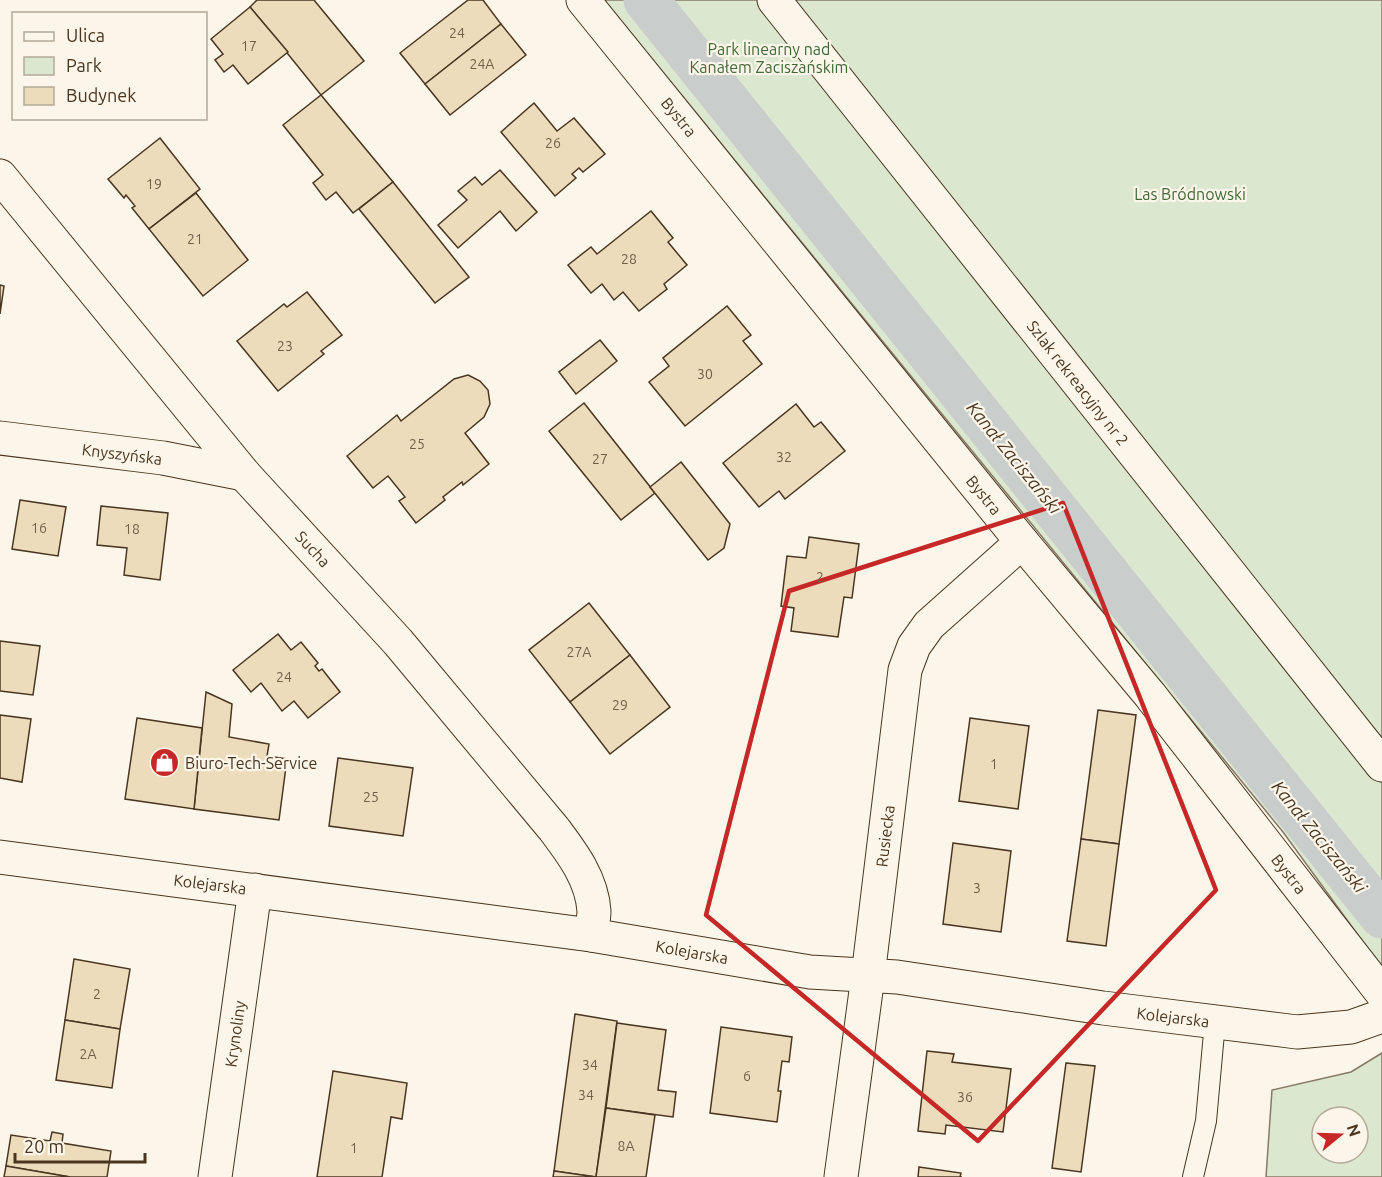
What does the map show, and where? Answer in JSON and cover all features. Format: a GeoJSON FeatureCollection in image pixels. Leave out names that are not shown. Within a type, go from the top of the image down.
{"type":"FeatureCollection","features":[{"type":"Feature","properties":{"kind":"street","name":"Bystra"},"geometry":{"type":"LineString","coordinates":[[583,0],[1022,542],[1150,695],[1382,993]]}},
{"type":"Feature","properties":{"kind":"street","name":"Szlak rekreacyjny nr 2"},"geometry":{"type":"LineString","coordinates":[[774,0],[1382,765]]}},
{"type":"Feature","properties":{"kind":"street","name":"Sucha"},"geometry":{"type":"LineString","coordinates":[[0,176],[244,474],[398,642],[554,829],[578,861],[590,890],[594,911],[591,935]]}},
{"type":"Feature","properties":{"kind":"street","name":"Knyszyńska"},"geometry":{"type":"LineString","coordinates":[[0,438],[163,458],[244,474]]}},
{"type":"Feature","properties":{"kind":"street","name":"Rusiecka"},"geometry":{"type":"LineString","coordinates":[[841,1177],[905,670],[914,646],[929,625],[1022,542]]}},
{"type":"Feature","properties":{"kind":"street","name":"Kolejarska"},"geometry":{"type":"LineString","coordinates":[[0,857],[591,935],[810,972],[897,977],[1297,1032],[1351,1027],[1382,1016]]}},
{"type":"Feature","properties":{"kind":"street","name":"Krynoliny"},"geometry":{"type":"LineString","coordinates":[[215,1177],[255,890]]}},
{"type":"Feature","properties":{"kind":"lane"},"geometry":{"type":"LineString","coordinates":[[1193,1177],[1206,1121],[1215,1022]]}},
{"type":"Feature","properties":{"kind":"highlighted area"},"geometry":{"type":"Polygon","coordinates":[[[1063,503],[1216,890],[978,1141],[706,915],[789,591],[1063,503]]]}},
{"type":"Feature","properties":{"kind":"green space"},"geometry":{"type":"Polygon","coordinates":[[[604,0],[638,0],[1382,927],[1382,968],[1283,832],[604,0]]]}},
{"type":"Feature","properties":{"kind":"green space","name":"Las Bródnowski"},"geometry":{"type":"Polygon","coordinates":[[[655,0],[1382,0],[1382,905],[655,0]]]}},
{"type":"Feature","properties":{"kind":"green space"},"geometry":{"type":"Polygon","coordinates":[[[1382,1053],[1382,1177],[1266,1177],[1272,1090],[1351,1072],[1382,1053]]]}},
{"type":"Feature","properties":{"kind":"building"},"geometry":{"type":"Polygon","coordinates":[[[257,0],[314,0],[364,61],[321,95],[250,7],[257,0]]]}},
{"type":"Feature","properties":{"kind":"building"},"geometry":{"type":"Polygon","coordinates":[[[468,0],[483,0],[501,24],[425,84],[400,53],[468,0]]]}},
{"type":"Feature","properties":{"kind":"building"},"geometry":{"type":"Polygon","coordinates":[[[250,7],[288,52],[248,84],[233,65],[224,72],[215,60],[223,54],[211,39],[250,7]]]}},
{"type":"Feature","properties":{"kind":"building"},"geometry":{"type":"Polygon","coordinates":[[[501,24],[526,55],[450,115],[425,84],[501,24]]]}},
{"type":"Feature","properties":{"kind":"building"},"geometry":{"type":"Polygon","coordinates":[[[321,95],[393,182],[353,213],[336,192],[326,200],[313,183],[323,175],[283,125],[321,95]]]}},
{"type":"Feature","properties":{"kind":"building"},"geometry":{"type":"Polygon","coordinates":[[[534,103],[557,131],[574,118],[605,154],[583,172],[579,168],[572,174],[576,178],[555,196],[501,132],[534,103]]]}},
{"type":"Feature","properties":{"kind":"building"},"geometry":{"type":"Polygon","coordinates":[[[160,138],[200,189],[149,229],[132,208],[135,206],[126,195],[124,198],[108,179],[160,138]]]}},
{"type":"Feature","properties":{"kind":"building"},"geometry":{"type":"Polygon","coordinates":[[[500,170],[537,212],[516,231],[500,211],[458,248],[438,225],[467,200],[458,191],[475,177],[482,185],[500,170]]]}},
{"type":"Feature","properties":{"kind":"building"},"geometry":{"type":"Polygon","coordinates":[[[393,182],[469,277],[435,303],[359,209],[393,182]]]}},
{"type":"Feature","properties":{"kind":"building"},"geometry":{"type":"Polygon","coordinates":[[[196,193],[248,260],[203,296],[149,229],[196,193]]]}},
{"type":"Feature","properties":{"kind":"building"},"geometry":{"type":"Polygon","coordinates":[[[651,211],[673,238],[668,242],[687,265],[664,284],[667,289],[639,311],[623,292],[614,300],[602,284],[591,293],[568,265],[591,247],[597,254],[651,211]]]}},
{"type":"Feature","properties":{"kind":"building"},"geometry":{"type":"Polygon","coordinates":[[[0,285],[4,286],[0,314],[0,285]]]}},
{"type":"Feature","properties":{"kind":"building"},"geometry":{"type":"Polygon","coordinates":[[[307,292],[342,335],[321,351],[324,354],[278,391],[237,341],[284,304],[287,307],[307,292]]]}},
{"type":"Feature","properties":{"kind":"building"},"geometry":{"type":"Polygon","coordinates":[[[727,306],[751,335],[743,341],[762,364],[685,426],[649,382],[669,366],[663,358],[727,306]]]}},
{"type":"Feature","properties":{"kind":"building"},"geometry":{"type":"Polygon","coordinates":[[[600,340],[617,361],[576,394],[559,372],[600,340]]]}},
{"type":"Feature","properties":{"kind":"building"},"geometry":{"type":"Polygon","coordinates":[[[468,375],[480,381],[488,390],[490,404],[484,417],[465,433],[489,464],[463,485],[462,482],[443,497],[445,500],[416,523],[399,501],[405,497],[388,476],[373,488],[347,456],[397,415],[401,421],[454,379],[468,375]]]}},
{"type":"Feature","properties":{"kind":"building"},"geometry":{"type":"Polygon","coordinates":[[[584,403],[655,493],[621,520],[549,431],[584,403]]]}},
{"type":"Feature","properties":{"kind":"building"},"geometry":{"type":"Polygon","coordinates":[[[796,404],[814,427],[821,422],[845,451],[785,499],[779,491],[759,507],[723,463],[796,404]]]}},
{"type":"Feature","properties":{"kind":"building"},"geometry":{"type":"Polygon","coordinates":[[[681,462],[730,524],[724,548],[708,560],[650,487],[681,462]]]}},
{"type":"Feature","properties":{"kind":"building"},"geometry":{"type":"Polygon","coordinates":[[[20,500],[66,507],[58,556],[12,549],[20,500]]]}},
{"type":"Feature","properties":{"kind":"building"},"geometry":{"type":"Polygon","coordinates":[[[101,506],[168,513],[160,580],[124,575],[127,548],[97,545],[101,506]]]}},
{"type":"Feature","properties":{"kind":"building"},"geometry":{"type":"Polygon","coordinates":[[[809,537],[859,544],[852,598],[844,597],[838,637],[791,631],[794,608],[781,606],[787,556],[806,558],[809,537]]]}},
{"type":"Feature","properties":{"kind":"building"},"geometry":{"type":"Polygon","coordinates":[[[589,603],[630,655],[570,702],[529,650],[589,603]]]}},
{"type":"Feature","properties":{"kind":"building"},"geometry":{"type":"Polygon","coordinates":[[[278,634],[291,650],[301,642],[318,663],[315,666],[319,671],[322,669],[340,692],[308,718],[294,701],[282,711],[261,683],[251,692],[233,670],[278,634]]]}},
{"type":"Feature","properties":{"kind":"building"},"geometry":{"type":"Polygon","coordinates":[[[0,641],[40,646],[33,695],[0,691],[0,641]]]}},
{"type":"Feature","properties":{"kind":"building"},"geometry":{"type":"Polygon","coordinates":[[[630,655],[670,707],[610,754],[570,702],[630,655]]]}},
{"type":"Feature","properties":{"kind":"building"},"geometry":{"type":"Polygon","coordinates":[[[206,692],[232,704],[229,737],[269,744],[267,756],[287,759],[279,820],[194,809],[206,692]]]}},
{"type":"Feature","properties":{"kind":"building"},"geometry":{"type":"Polygon","coordinates":[[[1098,710],[1136,715],[1119,844],[1081,839],[1098,710]]]}},
{"type":"Feature","properties":{"kind":"building"},"geometry":{"type":"Polygon","coordinates":[[[0,715],[31,719],[22,782],[0,778],[0,715]]]}},
{"type":"Feature","properties":{"kind":"building"},"geometry":{"type":"Polygon","coordinates":[[[137,718],[202,728],[194,809],[125,799],[137,718]]]}},
{"type":"Feature","properties":{"kind":"building"},"geometry":{"type":"Polygon","coordinates":[[[970,718],[1029,726],[1018,809],[959,801],[970,718]]]}},
{"type":"Feature","properties":{"kind":"building"},"geometry":{"type":"Polygon","coordinates":[[[338,758],[413,768],[403,836],[329,826],[338,758]]]}},
{"type":"Feature","properties":{"kind":"building"},"geometry":{"type":"Polygon","coordinates":[[[1081,839],[1119,844],[1106,946],[1067,941],[1081,839]]]}},
{"type":"Feature","properties":{"kind":"building"},"geometry":{"type":"Polygon","coordinates":[[[953,843],[1011,851],[1001,932],[943,924],[953,843]]]}},
{"type":"Feature","properties":{"kind":"building"},"geometry":{"type":"Polygon","coordinates":[[[74,959],[130,969],[120,1029],[65,1020],[74,959]]]}},
{"type":"Feature","properties":{"kind":"building"},"geometry":{"type":"Polygon","coordinates":[[[575,1014],[617,1021],[596,1177],[554,1171],[575,1014]]]}},
{"type":"Feature","properties":{"kind":"building"},"geometry":{"type":"Polygon","coordinates":[[[65,1020],[120,1029],[112,1088],[56,1080],[65,1020]]]}},
{"type":"Feature","properties":{"kind":"building"},"geometry":{"type":"Polygon","coordinates":[[[617,1023],[666,1030],[658,1090],[676,1092],[673,1117],[606,1108],[617,1023]]]}},
{"type":"Feature","properties":{"kind":"building"},"geometry":{"type":"Polygon","coordinates":[[[721,1027],[792,1037],[789,1062],[782,1061],[777,1122],[710,1113],[721,1027]]]}},
{"type":"Feature","properties":{"kind":"building"},"geometry":{"type":"Polygon","coordinates":[[[927,1051],[954,1054],[952,1062],[1011,1069],[1003,1132],[946,1125],[945,1134],[918,1131],[927,1051]]]}},
{"type":"Feature","properties":{"kind":"building"},"geometry":{"type":"Polygon","coordinates":[[[1066,1063],[1095,1066],[1081,1172],[1052,1168],[1066,1063]]]}},
{"type":"Feature","properties":{"kind":"building"},"geometry":{"type":"Polygon","coordinates":[[[333,1071],[407,1083],[402,1119],[391,1117],[382,1177],[317,1177],[333,1071]]]}},
{"type":"Feature","properties":{"kind":"building"},"geometry":{"type":"Polygon","coordinates":[[[606,1108],[655,1115],[646,1177],[596,1177],[606,1108]]]}},
{"type":"Feature","properties":{"kind":"building"},"geometry":{"type":"Polygon","coordinates":[[[52,1132],[63,1134],[62,1143],[111,1151],[107,1177],[70,1177],[6,1166],[11,1135],[50,1141],[52,1132]]]}},
{"type":"Feature","properties":{"kind":"building"},"geometry":{"type":"Polygon","coordinates":[[[6,1166],[70,1177],[4,1177],[6,1166]]]}},
{"type":"Feature","properties":{"kind":"building"},"geometry":{"type":"Polygon","coordinates":[[[919,1167],[961,1173],[960,1177],[918,1177],[919,1167]]]}},
{"type":"Feature","properties":{"kind":"building"},"geometry":{"type":"Polygon","coordinates":[[[554,1171],[596,1177],[553,1177],[554,1171]]]}},
{"type":"Feature","properties":{"kind":"waterway","name":"Kanał Zaciszański"},"geometry":{"type":"LineString","coordinates":[[646,0],[1382,916]]}},
{"type":"Feature","properties":{"kind":"place","name":"Biuro-Tech-Service"},"geometry":{"type":"Point","coordinates":[164,763]}},
{"type":"Feature","properties":{"kind":"park label","name":"Park linearny nad Kanałem Zaciszańskim"},"geometry":{"type":"Point","coordinates":[769,58]}}]}
